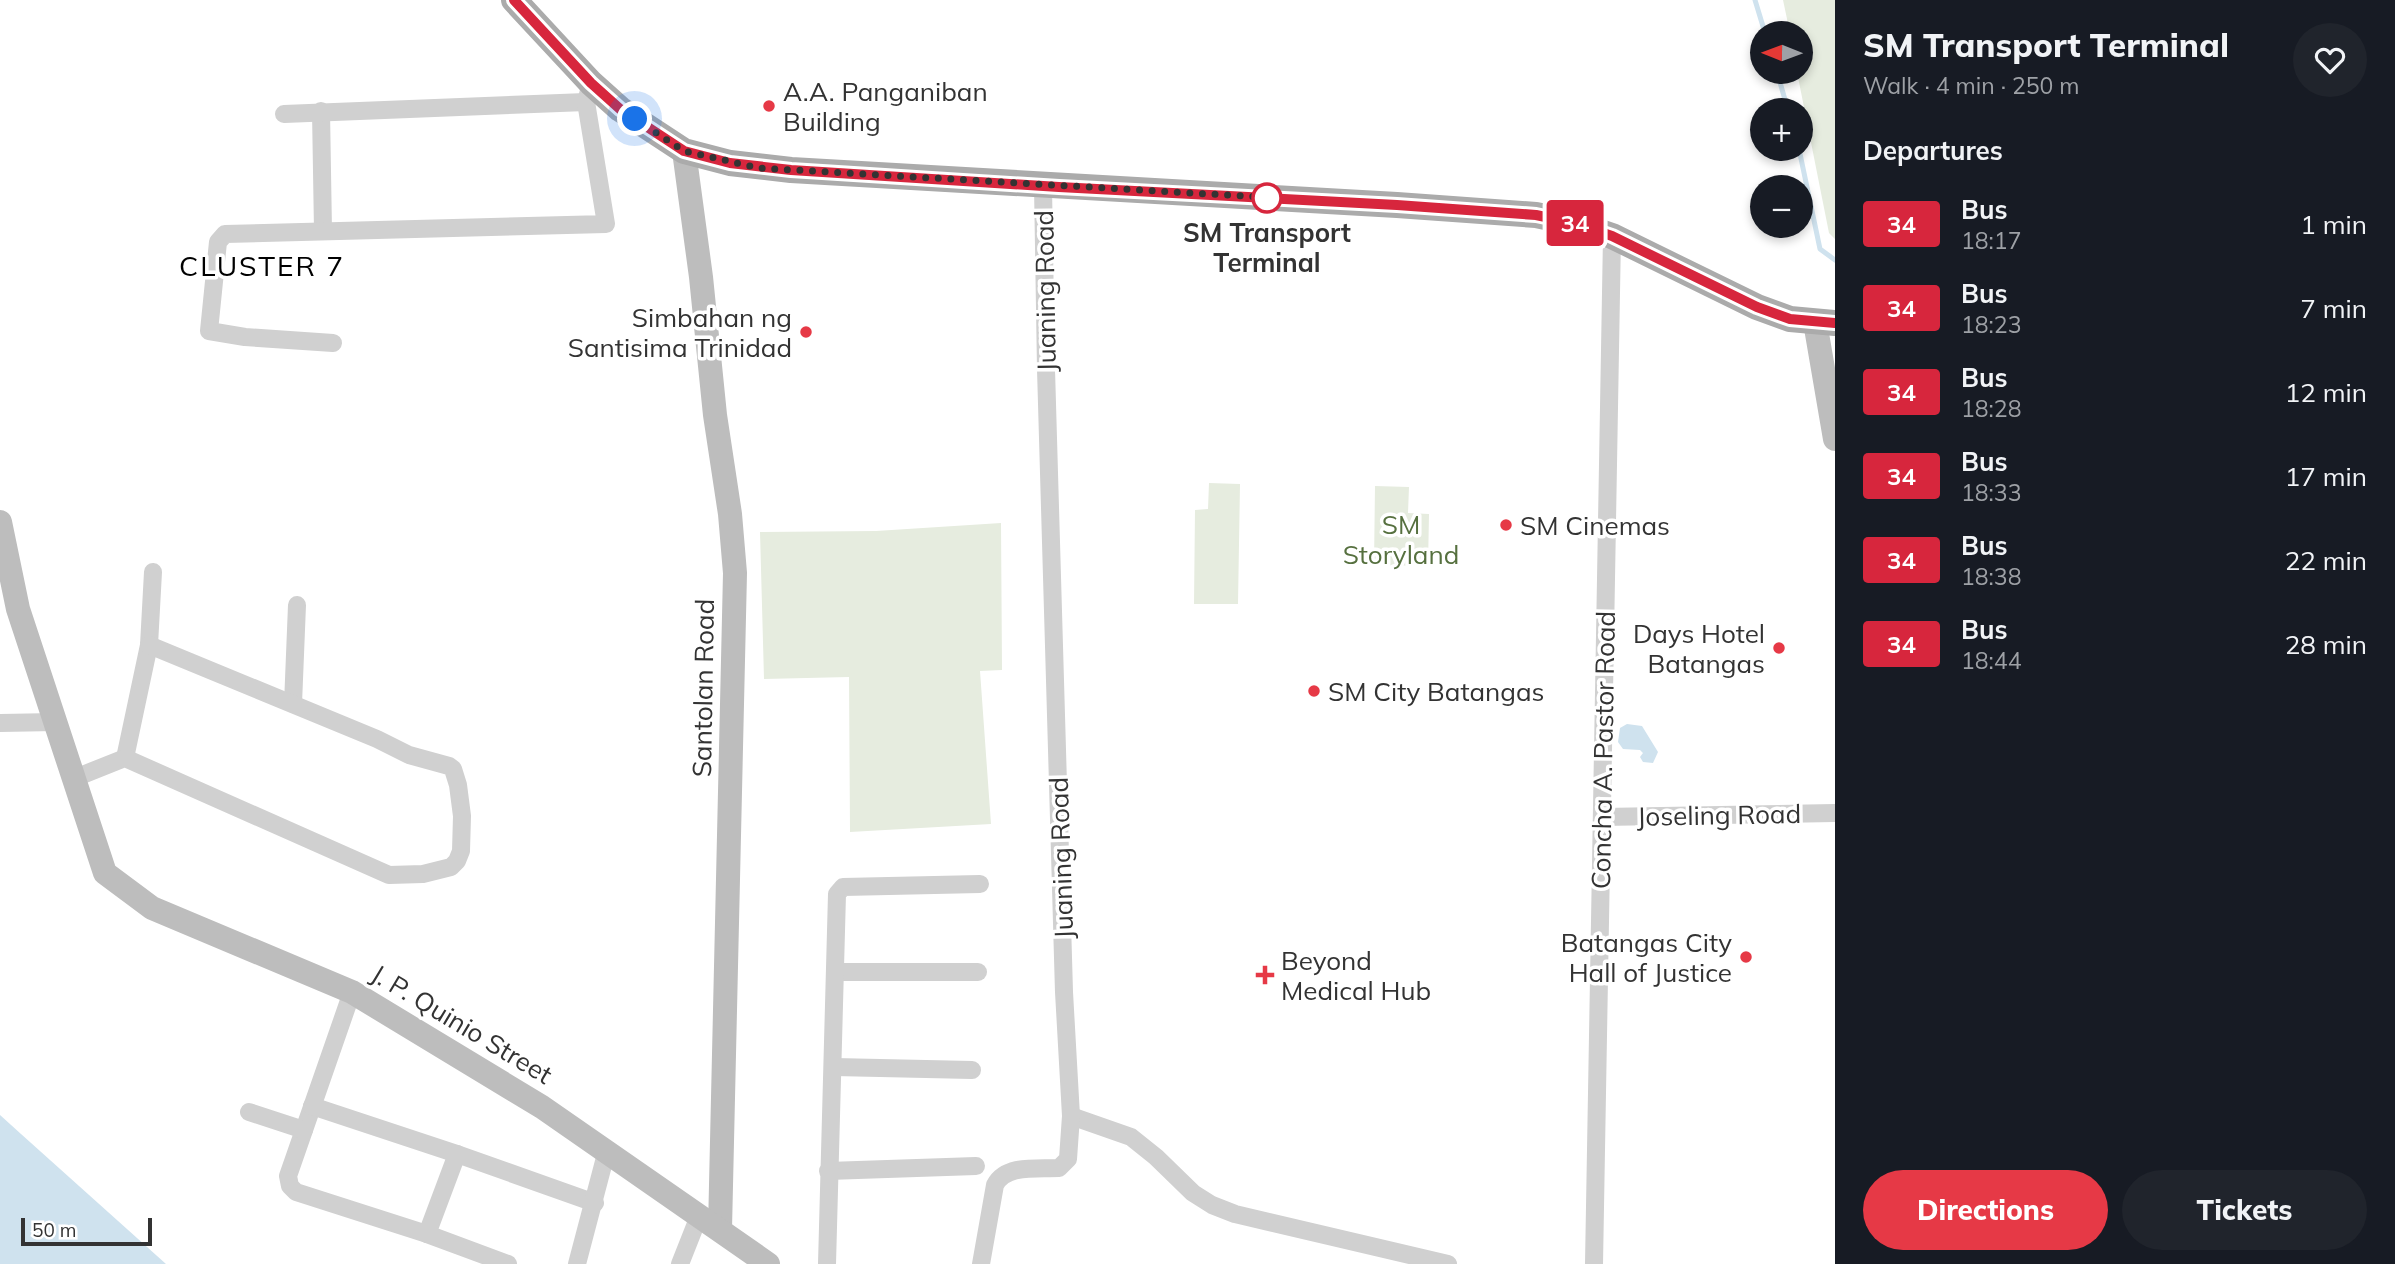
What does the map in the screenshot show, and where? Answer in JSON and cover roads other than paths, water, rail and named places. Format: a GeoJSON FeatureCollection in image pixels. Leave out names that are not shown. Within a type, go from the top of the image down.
{"type":"FeatureCollection","features":[{"type":"Feature","properties":{"kind":"main road"},"geometry":{"type":"LineString","coordinates":[[514,0],[588,92],[620,109],[684,151],[759,168],[1536,215],[1574,223],[1612,236],[1757,307],[1790,319],[1825,323]]}},
{"type":"Feature","properties":{"kind":"street"},"geometry":{"type":"LineString","coordinates":[[284,114],[588,92],[607,224],[225,234],[218,242],[209,331],[245,337],[333,343]]}},
{"type":"Feature","properties":{"kind":"street"},"geometry":{"type":"LineString","coordinates":[[321,111],[323,231]]}},
{"type":"Feature","properties":{"kind":"street","name":"Santolan Road"},"geometry":{"type":"LineString","coordinates":[[684,151],[701,277],[715,415],[730,514],[735,573],[720,1230]]}},
{"type":"Feature","properties":{"kind":"street","name":"Juaning Road"},"geometry":{"type":"LineString","coordinates":[[981,1264],[995,1185],[1000,1176],[1009,1171],[1059,1168],[1063,1165],[1068,1159],[1071,1116],[1064,992],[1043,186]]}},
{"type":"Feature","properties":{"kind":"street","name":"Concha A. Pastor Road"},"geometry":{"type":"LineString","coordinates":[[1594,1264],[1612,236]]}},
{"type":"Feature","properties":{"kind":"street"},"geometry":{"type":"LineString","coordinates":[[1825,323],[1835,439]]}},
{"type":"Feature","properties":{"kind":"street"},"geometry":{"type":"LineString","coordinates":[[0,522],[19,609],[75,778],[125,758],[389,875],[423,874],[451,867],[457,861],[461,851],[462,816],[458,785],[453,769],[449,766],[409,755],[149,645]]}},
{"type":"Feature","properties":{"kind":"street"},"geometry":{"type":"LineString","coordinates":[[125,758],[149,645],[153,572]]}},
{"type":"Feature","properties":{"kind":"street"},"geometry":{"type":"LineString","coordinates":[[293,704],[297,605]]}},
{"type":"Feature","properties":{"kind":"street"},"geometry":{"type":"LineString","coordinates":[[0,723],[56,722]]}},
{"type":"Feature","properties":{"kind":"street","name":"J. P. Quinio Street"},"geometry":{"type":"LineString","coordinates":[[75,778],[105,873],[152,908],[352,992],[542,1107],[768,1264]]}},
{"type":"Feature","properties":{"kind":"street","name":"Joseling Road"},"geometry":{"type":"LineString","coordinates":[[1602,817],[1835,813]]}},
{"type":"Feature","properties":{"kind":"street"},"geometry":{"type":"LineString","coordinates":[[827,1264],[837,894],[843,887],[980,884]]}},
{"type":"Feature","properties":{"kind":"street"},"geometry":{"type":"LineString","coordinates":[[836,972],[978,972]]}},
{"type":"Feature","properties":{"kind":"street"},"geometry":{"type":"LineString","coordinates":[[352,992],[288,1176],[290,1186],[296,1192],[427,1234],[509,1264]]}},
{"type":"Feature","properties":{"kind":"street"},"geometry":{"type":"LineString","coordinates":[[834,1067],[972,1070]]}},
{"type":"Feature","properties":{"kind":"street"},"geometry":{"type":"LineString","coordinates":[[312,1106],[595,1203]]}},
{"type":"Feature","properties":{"kind":"street"},"geometry":{"type":"LineString","coordinates":[[249,1112],[304,1130]]}},
{"type":"Feature","properties":{"kind":"street"},"geometry":{"type":"LineString","coordinates":[[1071,1116],[1131,1137],[1156,1157],[1192,1193],[1212,1205],[1235,1214],[1448,1264]]}},
{"type":"Feature","properties":{"kind":"street"},"geometry":{"type":"LineString","coordinates":[[577,1264],[607,1150]]}},
{"type":"Feature","properties":{"kind":"street"},"geometry":{"type":"LineString","coordinates":[[427,1234],[457,1154]]}},
{"type":"Feature","properties":{"kind":"street"},"geometry":{"type":"LineString","coordinates":[[828,1171],[976,1166]]}},
{"type":"Feature","properties":{"kind":"street"},"geometry":{"type":"LineString","coordinates":[[680,1264],[699,1216]]}},
{"type":"Feature","properties":{"kind":"water"},"geometry":{"type":"Polygon","coordinates":[[[1627,724],[1642,726],[1658,752],[1653,763],[1643,762],[1640,757],[1643,753],[1640,750],[1623,749],[1618,742],[1620,728],[1627,724]]]}},
{"type":"Feature","properties":{"kind":"water"},"geometry":{"type":"Polygon","coordinates":[[[0,1115],[21,1134],[166,1264],[0,1264],[0,1115]]]}},
{"type":"Feature","properties":{"kind":"waterway"},"geometry":{"type":"LineString","coordinates":[[1755,0],[1761,21]]}},
{"type":"Feature","properties":{"kind":"waterway"},"geometry":{"type":"LineString","coordinates":[[1780,84],[1785,98]]}},
{"type":"Feature","properties":{"kind":"waterway"},"geometry":{"type":"LineString","coordinates":[[1802,161],[1820,249],[1835,260]]}},
{"type":"Feature","properties":{"kind":"place","name":"A.A. Panganiban Building"},"geometry":{"type":"Point","coordinates":[769,106]}},
{"type":"Feature","properties":{"kind":"place","name":"SM Transport Terminal"},"geometry":{"type":"Point","coordinates":[1267,198]}},
{"type":"Feature","properties":{"kind":"place","name":"Simbahan ng Santisima Trinidad"},"geometry":{"type":"Point","coordinates":[806,332]}},
{"type":"Feature","properties":{"kind":"place","name":"SM Cinemas"},"geometry":{"type":"Point","coordinates":[1506,525]}},
{"type":"Feature","properties":{"kind":"place","name":"Days Hotel Batangas"},"geometry":{"type":"Point","coordinates":[1779,648]}},
{"type":"Feature","properties":{"kind":"place","name":"SM City Batangas"},"geometry":{"type":"Point","coordinates":[1314,691]}},
{"type":"Feature","properties":{"kind":"place","name":"Batangas City Hall of Justice"},"geometry":{"type":"Point","coordinates":[1746,957]}},
{"type":"Feature","properties":{"kind":"place","name":"Beyond Medical Hub"},"geometry":{"type":"Point","coordinates":[1265,975]}},
{"type":"Feature","properties":{"kind":"district","name":"CLUSTER 7"},"geometry":{"type":"Point","coordinates":[262,265]}},
{"type":"Feature","properties":{"kind":"park label","name":"SM Storyland"},"geometry":{"type":"Point","coordinates":[1401,539]}}]}
